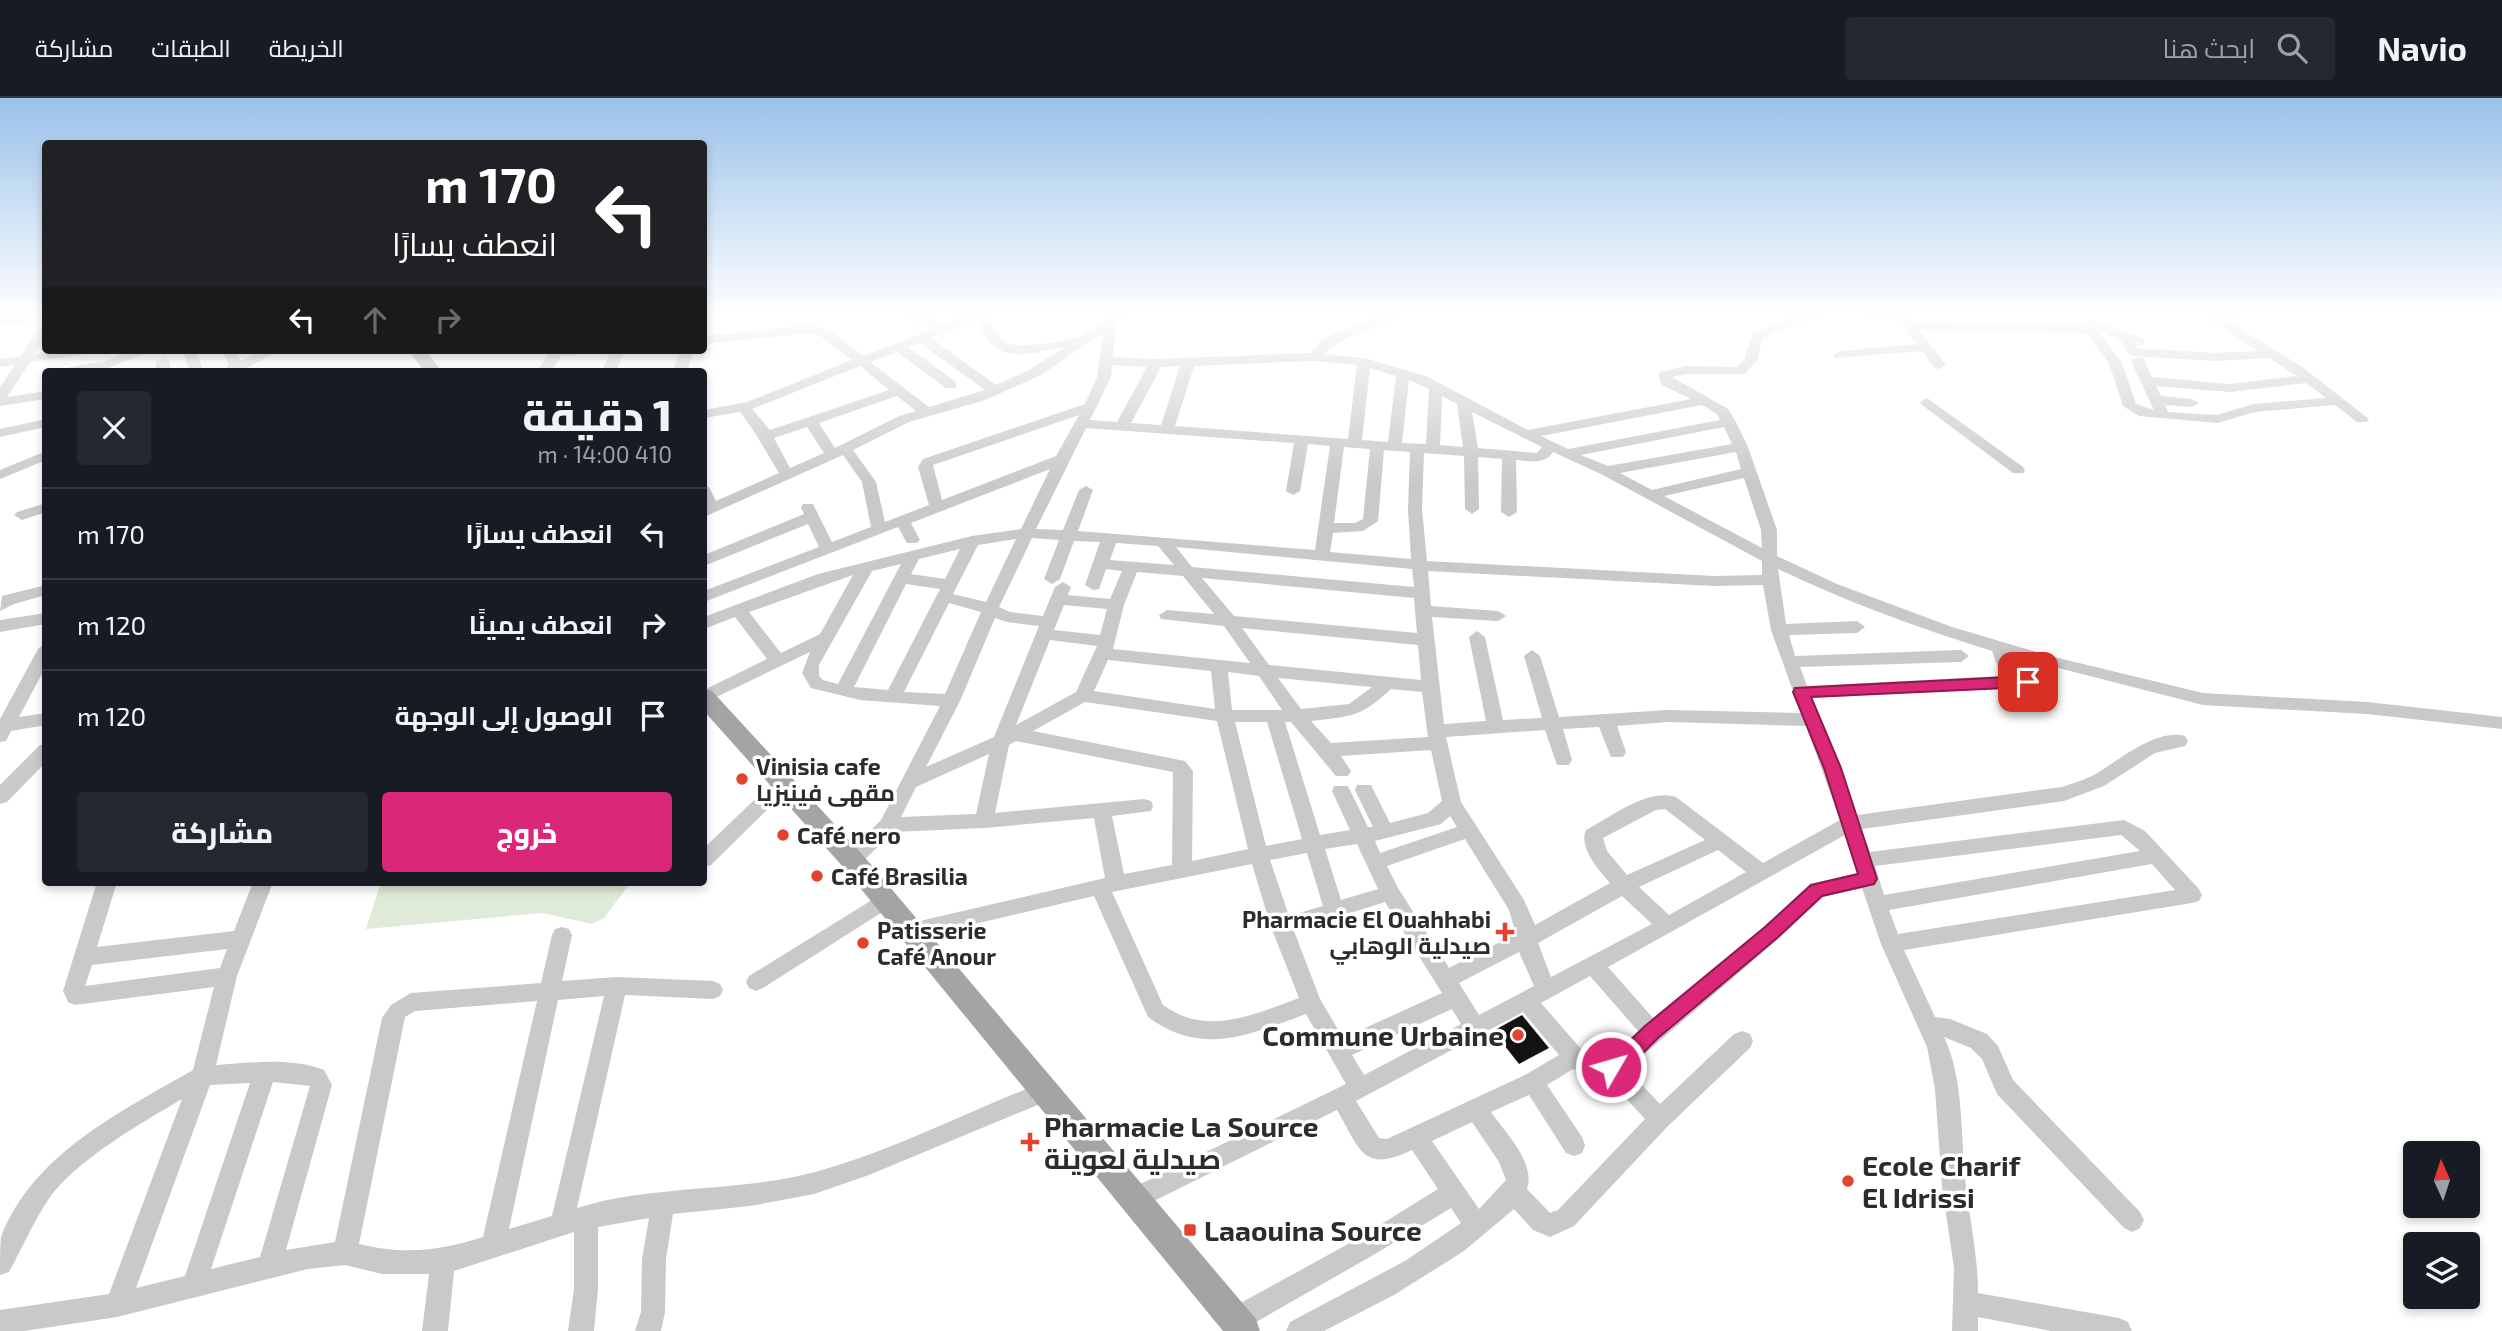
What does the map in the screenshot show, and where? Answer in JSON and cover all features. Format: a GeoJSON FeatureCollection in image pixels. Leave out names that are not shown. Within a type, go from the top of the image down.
{"type":"FeatureCollection","features":[{"type":"Feature","properties":{"kind":"main road"},"geometry":{"type":"LineString","coordinates":[[707,700],[852,860],[1240,1326]]}},
{"type":"Feature","properties":{"kind":"street"},"geometry":{"type":"LineString","coordinates":[[0,397],[18,371]]}},
{"type":"Feature","properties":{"kind":"street"},"geometry":{"type":"LineString","coordinates":[[707,414],[744,408],[837,371]]}},
{"type":"Feature","properties":{"kind":"street"},"geometry":{"type":"LineString","coordinates":[[873,371],[926,412]]}},
{"type":"Feature","properties":{"kind":"street"},"geometry":{"type":"LineString","coordinates":[[931,371],[951,385]]}},
{"type":"Feature","properties":{"kind":"street"},"geometry":{"type":"LineString","coordinates":[[967,371],[993,390]]}},
{"type":"Feature","properties":{"kind":"street"},"geometry":{"type":"LineString","coordinates":[[707,510],[839,452],[904,419],[993,390],[1038,371]]}},
{"type":"Feature","properties":{"kind":"street"},"geometry":{"type":"LineString","coordinates":[[852,860],[888,825],[911,782],[1062,458],[1090,408],[1105,371]]}},
{"type":"Feature","properties":{"kind":"street"},"geometry":{"type":"LineString","coordinates":[[1122,426],[1152,371]]}},
{"type":"Feature","properties":{"kind":"street"},"geometry":{"type":"LineString","coordinates":[[1167,429],[1186,371]]}},
{"type":"Feature","properties":{"kind":"street"},"geometry":{"type":"LineString","coordinates":[[1355,443],[1363,371]]}},
{"type":"Feature","properties":{"kind":"street"},"geometry":{"type":"LineString","coordinates":[[1394,371],[1436,387],[1525,435],[1606,471],[1772,560],[1831,588],[1905,616],[1999,646],[2132,684],[2203,699],[2368,708],[2502,723]]}},
{"type":"Feature","properties":{"kind":"street"},"geometry":{"type":"LineString","coordinates":[[1684,371],[1665,376],[1667,382],[1723,412],[1741,447],[1769,530],[1772,560],[1770,580],[1788,662],[1832,768],[1891,944],[1930,1026],[1937,1047],[1945,1089],[1954,1186],[1966,1268],[1965,1331]]}},
{"type":"Feature","properties":{"kind":"street"},"geometry":{"type":"LineString","coordinates":[[1714,371],[1739,371]]}},
{"type":"Feature","properties":{"kind":"street"},"geometry":{"type":"LineString","coordinates":[[2118,371],[2130,406],[2144,413],[2162,416],[2208,420],[2236,416],[2253,408],[2338,401]]}},
{"type":"Feature","properties":{"kind":"street"},"geometry":{"type":"LineString","coordinates":[[2143,371],[2162,416]]}},
{"type":"Feature","properties":{"kind":"street"},"geometry":{"type":"LineString","coordinates":[[2296,371],[2362,419]]}},
{"type":"Feature","properties":{"kind":"street"},"geometry":{"type":"LineString","coordinates":[[1395,445],[1403,373]]}},
{"type":"Feature","properties":{"kind":"street"},"geometry":{"type":"LineString","coordinates":[[2148,381],[2230,388],[2309,379]]}},
{"type":"Feature","properties":{"kind":"street"},"geometry":{"type":"LineString","coordinates":[[1436,387],[1415,509],[1430,687],[1438,737],[1452,803],[1517,906],[1528,939],[1536,995],[1574,1057],[1591,1069],[1611,1067],[1622,1061],[1651,1032],[1771,933],[1817,890],[1866,869],[2112,827],[2131,830],[2192,895],[1891,944]]}},
{"type":"Feature","properties":{"kind":"street"},"geometry":{"type":"LineString","coordinates":[[767,436],[898,391]]}},
{"type":"Feature","properties":{"kind":"street"},"geometry":{"type":"LineString","coordinates":[[0,402],[42,396]]}},
{"type":"Feature","properties":{"kind":"street"},"geometry":{"type":"LineString","coordinates":[[2156,400],[2192,403]]}},
{"type":"Feature","properties":{"kind":"street"},"geometry":{"type":"LineString","coordinates":[[1525,435],[1704,401]]}},
{"type":"Feature","properties":{"kind":"street"},"geometry":{"type":"LineString","coordinates":[[1927,402],[2018,470]]}},
{"type":"Feature","properties":{"kind":"street"},"geometry":{"type":"LineString","coordinates":[[1464,403],[1471,452],[1472,509]]}},
{"type":"Feature","properties":{"kind":"street"},"geometry":{"type":"LineString","coordinates":[[744,408],[767,436],[768,444],[787,474]]}},
{"type":"Feature","properties":{"kind":"street"},"geometry":{"type":"LineString","coordinates":[[936,505],[925,467],[928,462],[1090,408]]}},
{"type":"Feature","properties":{"kind":"street"},"geometry":{"type":"LineString","coordinates":[[811,422],[869,482],[879,528]]}},
{"type":"Feature","properties":{"kind":"street"},"geometry":{"type":"LineString","coordinates":[[1567,453],[1729,422]]}},
{"type":"Feature","properties":{"kind":"street"},"geometry":{"type":"LineString","coordinates":[[1081,423],[1539,457],[1544,455],[1550,445]]}},
{"type":"Feature","properties":{"kind":"street"},"geometry":{"type":"LineString","coordinates":[[0,433],[42,424]]}},
{"type":"Feature","properties":{"kind":"street"},"geometry":{"type":"LineString","coordinates":[[1293,491],[1302,438]]}},
{"type":"Feature","properties":{"kind":"street"},"geometry":{"type":"LineString","coordinates":[[1322,555],[1338,442]]}},
{"type":"Feature","properties":{"kind":"street"},"geometry":{"type":"LineString","coordinates":[[1326,528],[1358,528],[1370,521],[1377,444]]}},
{"type":"Feature","properties":{"kind":"street"},"geometry":{"type":"LineString","coordinates":[[1606,471],[1741,447]]}},
{"type":"Feature","properties":{"kind":"street"},"geometry":{"type":"LineString","coordinates":[[1509,454],[1509,512]]}},
{"type":"Feature","properties":{"kind":"street"},"geometry":{"type":"LineString","coordinates":[[0,475],[42,457]]}},
{"type":"Feature","properties":{"kind":"street"},"geometry":{"type":"LineString","coordinates":[[707,596],[1062,458]]}},
{"type":"Feature","properties":{"kind":"street"},"geometry":{"type":"LineString","coordinates":[[1649,495],[1749,472]]}},
{"type":"Feature","properties":{"kind":"street"},"geometry":{"type":"LineString","coordinates":[[984,821],[1007,738],[1045,628],[1086,490]]}},
{"type":"Feature","properties":{"kind":"street"},"geometry":{"type":"LineString","coordinates":[[22,515],[42,508]]}},
{"type":"Feature","properties":{"kind":"street"},"geometry":{"type":"LineString","coordinates":[[707,560],[809,512],[828,549]]}},
{"type":"Feature","properties":{"kind":"street"},"geometry":{"type":"LineString","coordinates":[[843,691],[903,578],[912,548],[902,519]]}},
{"type":"Feature","properties":{"kind":"street"},"geometry":{"type":"LineString","coordinates":[[707,622],[912,548],[1027,533],[1162,541],[1419,565],[1571,575],[1770,580]]}},
{"type":"Feature","properties":{"kind":"street"},"geometry":{"type":"LineString","coordinates":[[1093,586],[1110,537]]}},
{"type":"Feature","properties":{"kind":"street"},"geometry":{"type":"LineString","coordinates":[[894,695],[972,541]]}},
{"type":"Feature","properties":{"kind":"street"},"geometry":{"type":"LineString","coordinates":[[1162,541],[1229,621],[1296,716],[1327,750],[1362,836],[1391,893],[1475,1027]]}},
{"type":"Feature","properties":{"kind":"street"},"geometry":{"type":"LineString","coordinates":[[1102,564],[1421,593]]}},
{"type":"Feature","properties":{"kind":"street"},"geometry":{"type":"LineString","coordinates":[[911,782],[1007,738],[1083,696],[1105,647],[1116,605],[1132,565]]}},
{"type":"Feature","properties":{"kind":"street"},"geometry":{"type":"LineString","coordinates":[[866,566],[823,639],[811,665],[810,675],[818,685],[843,691],[951,701]]}},
{"type":"Feature","properties":{"kind":"street"},"geometry":{"type":"LineString","coordinates":[[903,578],[947,591],[1007,617],[1105,647],[1219,667],[1430,687]]}},
{"type":"Feature","properties":{"kind":"street"},"geometry":{"type":"LineString","coordinates":[[1057,589],[1116,605]]}},
{"type":"Feature","properties":{"kind":"street"},"geometry":{"type":"LineString","coordinates":[[0,606],[8,600],[42,591]]}},
{"type":"Feature","properties":{"kind":"street"},"geometry":{"type":"LineString","coordinates":[[738,610],[778,661]]}},
{"type":"Feature","properties":{"kind":"street"},"geometry":{"type":"LineString","coordinates":[[1424,611],[1498,616]]}},
{"type":"Feature","properties":{"kind":"street"},"geometry":{"type":"LineString","coordinates":[[1167,614],[1427,640]]}},
{"type":"Feature","properties":{"kind":"street"},"geometry":{"type":"LineString","coordinates":[[0,626],[42,619]]}},
{"type":"Feature","properties":{"kind":"street"},"geometry":{"type":"LineString","coordinates":[[1779,630],[1857,627]]}},
{"type":"Feature","properties":{"kind":"street"},"geometry":{"type":"LineString","coordinates":[[1477,637],[1496,727]]}},
{"type":"Feature","properties":{"kind":"street"},"geometry":{"type":"LineString","coordinates":[[707,696],[823,639]]}},
{"type":"Feature","properties":{"kind":"street"},"geometry":{"type":"LineString","coordinates":[[1999,646],[2012,682]]}},
{"type":"Feature","properties":{"kind":"street"},"geometry":{"type":"LineString","coordinates":[[2,730],[42,656]]}},
{"type":"Feature","properties":{"kind":"street"},"geometry":{"type":"LineString","coordinates":[[1532,656],[1563,760]]}},
{"type":"Feature","properties":{"kind":"street"},"geometry":{"type":"LineString","coordinates":[[1788,662],[1961,656]]}},
{"type":"Feature","properties":{"kind":"street"},"geometry":{"type":"LineString","coordinates":[[1219,667],[1223,716],[1257,855],[1280,927],[1311,1003],[1338,1051],[1371,1146],[1378,1150],[1388,1150],[1417,1139],[1533,1082],[1574,1057]]}},
{"type":"Feature","properties":{"kind":"street"},"geometry":{"type":"LineString","coordinates":[[1083,696],[1223,716],[1296,716],[1352,710],[1363,705],[1388,682]]}},
{"type":"Feature","properties":{"kind":"street"},"geometry":{"type":"LineString","coordinates":[[1801,692],[2044,682]]}},
{"type":"Feature","properties":{"kind":"street"},"geometry":{"type":"LineString","coordinates":[[1274,716],[1334,910]]}},
{"type":"Feature","properties":{"kind":"street"},"geometry":{"type":"LineString","coordinates":[[1327,750],[1496,727],[1605,718],[1718,716],[1810,720]]}},
{"type":"Feature","properties":{"kind":"street"},"geometry":{"type":"LineString","coordinates":[[1605,718],[1617,752]]}},
{"type":"Feature","properties":{"kind":"street"},"geometry":{"type":"LineString","coordinates":[[2,730],[42,720]]}},
{"type":"Feature","properties":{"kind":"street"},"geometry":{"type":"LineString","coordinates":[[1007,738],[1179,766],[1184,771],[1182,872]]}},
{"type":"Feature","properties":{"kind":"street"},"geometry":{"type":"LineString","coordinates":[[1134,1199],[1351,1093],[1667,926],[1850,823],[2064,794],[2098,781],[2150,748],[2179,741]]}},
{"type":"Feature","properties":{"kind":"street"},"geometry":{"type":"LineString","coordinates":[[0,797],[42,754]]}},
{"type":"Feature","properties":{"kind":"street"},"geometry":{"type":"LineString","coordinates":[[707,857],[783,783]]}},
{"type":"Feature","properties":{"kind":"street"},"geometry":{"type":"LineString","coordinates":[[1364,790],[1385,832]]}},
{"type":"Feature","properties":{"kind":"street"},"geometry":{"type":"LineString","coordinates":[[1667,926],[1624,885],[1594,848],[1593,835],[1653,803],[1669,802],[1762,873]]}},
{"type":"Feature","properties":{"kind":"street"},"geometry":{"type":"LineString","coordinates":[[911,931],[1108,886],[1385,832],[1434,819],[1442,815],[1452,803]]}},
{"type":"Feature","properties":{"kind":"street"},"geometry":{"type":"LineString","coordinates":[[888,825],[984,821],[1144,806]]}},
{"type":"Feature","properties":{"kind":"street"},"geometry":{"type":"LineString","coordinates":[[1102,811],[1108,886],[1155,1011],[1165,1021],[1181,1028],[1230,1030],[1311,1003]]}},
{"type":"Feature","properties":{"kind":"street"},"geometry":{"type":"LineString","coordinates":[[1375,862],[1471,830]]}},
{"type":"Feature","properties":{"kind":"street"},"geometry":{"type":"LineString","coordinates":[[1338,1051],[1451,989],[1528,939],[1624,885],[1720,841]]}},
{"type":"Feature","properties":{"kind":"street"},"geometry":{"type":"LineString","coordinates":[[1876,904],[2156,856]]}},
{"type":"Feature","properties":{"kind":"street"},"geometry":{"type":"LineString","coordinates":[[109,886],[83,957],[73,991],[75,996],[227,976]]}},
{"type":"Feature","properties":{"kind":"street"},"geometry":{"type":"LineString","coordinates":[[117,1305],[202,1076],[227,976],[261,886]]}},
{"type":"Feature","properties":{"kind":"street"},"geometry":{"type":"LineString","coordinates":[[1280,927],[1391,893]]}},
{"type":"Feature","properties":{"kind":"street"},"geometry":{"type":"LineString","coordinates":[[756,982],[885,900]]}},
{"type":"Feature","properties":{"kind":"street"},"geometry":{"type":"LineString","coordinates":[[493,1247],[562,935]]}},
{"type":"Feature","properties":{"kind":"street"},"geometry":{"type":"LineString","coordinates":[[83,957],[239,939]]}},
{"type":"Feature","properties":{"kind":"street"},"geometry":{"type":"LineString","coordinates":[[1593,965],[1651,1032]]}},
{"type":"Feature","properties":{"kind":"street"},"geometry":{"type":"LineString","coordinates":[[562,1223],[617,986]]}},
{"type":"Feature","properties":{"kind":"street"},"geometry":{"type":"LineString","coordinates":[[345,1253],[393,1018],[398,1010],[411,1002],[549,990],[617,986],[713,990]]}},
{"type":"Feature","properties":{"kind":"street"},"geometry":{"type":"LineString","coordinates":[[1930,1026],[1950,1028],[1979,1041],[1990,1053],[2004,1087],[2132,1220]]}},
{"type":"Feature","properties":{"kind":"street"},"geometry":{"type":"LineString","coordinates":[[1514,1192],[1541,1222],[1550,1225],[1566,1218],[1660,1119],[1742,1041]]}},
{"type":"Feature","properties":{"kind":"street"},"geometry":{"type":"LineString","coordinates":[[1611,1067],[1660,1119]]}},
{"type":"Feature","properties":{"kind":"street"},"geometry":{"type":"LineString","coordinates":[[193,1288],[265,1072]]}},
{"type":"Feature","properties":{"kind":"street"},"geometry":{"type":"LineString","coordinates":[[0,1263],[41,1191],[61,1170],[113,1128],[202,1076],[265,1072],[308,1075],[316,1077],[321,1085],[270,1266]]}},
{"type":"Feature","properties":{"kind":"street"},"geometry":{"type":"LineString","coordinates":[[1533,1082],[1574,1145]]}},
{"type":"Feature","properties":{"kind":"street"},"geometry":{"type":"LineString","coordinates":[[0,1322],[117,1305],[193,1288],[270,1266],[345,1253],[382,1262],[443,1262],[586,1217],[663,1203],[750,1195],[814,1183],[861,1167],[1044,1092]]}},
{"type":"Feature","properties":{"kind":"street"},"geometry":{"type":"LineString","coordinates":[[1299,1331],[1415,1269],[1477,1226],[1514,1192],[1518,1183],[1515,1168],[1477,1110]]}},
{"type":"Feature","properties":{"kind":"street"},"geometry":{"type":"LineString","coordinates":[[1417,1139],[1477,1226]]}},
{"type":"Feature","properties":{"kind":"street"},"geometry":{"type":"LineString","coordinates":[[1240,1326],[1455,1192]]}},
{"type":"Feature","properties":{"kind":"street"},"geometry":{"type":"LineString","coordinates":[[648,1331],[653,1312],[654,1259],[663,1203]]}},
{"type":"Feature","properties":{"kind":"street"},"geometry":{"type":"LineString","coordinates":[[581,1331],[586,1289],[586,1217]]}},
{"type":"Feature","properties":{"kind":"street"},"geometry":{"type":"LineString","coordinates":[[435,1331],[443,1262]]}},
{"type":"Feature","properties":{"kind":"street"},"geometry":{"type":"LineString","coordinates":[[1967,1303],[2119,1331]]}},
{"type":"Feature","properties":{"kind":"green space"},"geometry":{"type":"Polygon","coordinates":[[[380,886],[628,886],[604,918],[592,924],[542,913],[366,929],[380,886]]]}},
{"type":"Feature","properties":{"kind":"building","name":"Commune Urbaine"},"geometry":{"type":"Polygon","coordinates":[[[1522,1015],[1549,1048],[1519,1064],[1493,1031],[1522,1015]]]}},
{"type":"Feature","properties":{"kind":"place","name":"Vinisia cafe مقهى فينيزيا"},"geometry":{"type":"Point","coordinates":[742,779]}},
{"type":"Feature","properties":{"kind":"place","name":"Café nero"},"geometry":{"type":"Point","coordinates":[783,835]}},
{"type":"Feature","properties":{"kind":"place","name":"Café Brasilia"},"geometry":{"type":"Point","coordinates":[817,876]}},
{"type":"Feature","properties":{"kind":"place","name":"Pharmacie El Ouahhabi صيدلية الوهابي"},"geometry":{"type":"Point","coordinates":[1505,932]}},
{"type":"Feature","properties":{"kind":"place","name":"Patisserie Café Anour"},"geometry":{"type":"Point","coordinates":[863,943]}},
{"type":"Feature","properties":{"kind":"place","name":"Commune Urbaine"},"geometry":{"type":"Point","coordinates":[1518,1035]}},
{"type":"Feature","properties":{"kind":"place","name":"Pharmacie La Source صيدلية لعوينة"},"geometry":{"type":"Point","coordinates":[1030,1142]}},
{"type":"Feature","properties":{"kind":"place","name":"Ecole Charif El Idrissi"},"geometry":{"type":"Point","coordinates":[1848,1181]}},
{"type":"Feature","properties":{"kind":"place","name":"Laaouina Source"},"geometry":{"type":"Point","coordinates":[1190,1230]}},
{"type":"Feature","properties":{"kind":"route"},"geometry":{"type":"LineString","coordinates":[[1611,1067],[1622,1061],[1651,1032],[1771,933],[1817,890],[1868,879],[1832,768],[1810,720],[1801,692],[2028,682]]}}]}
